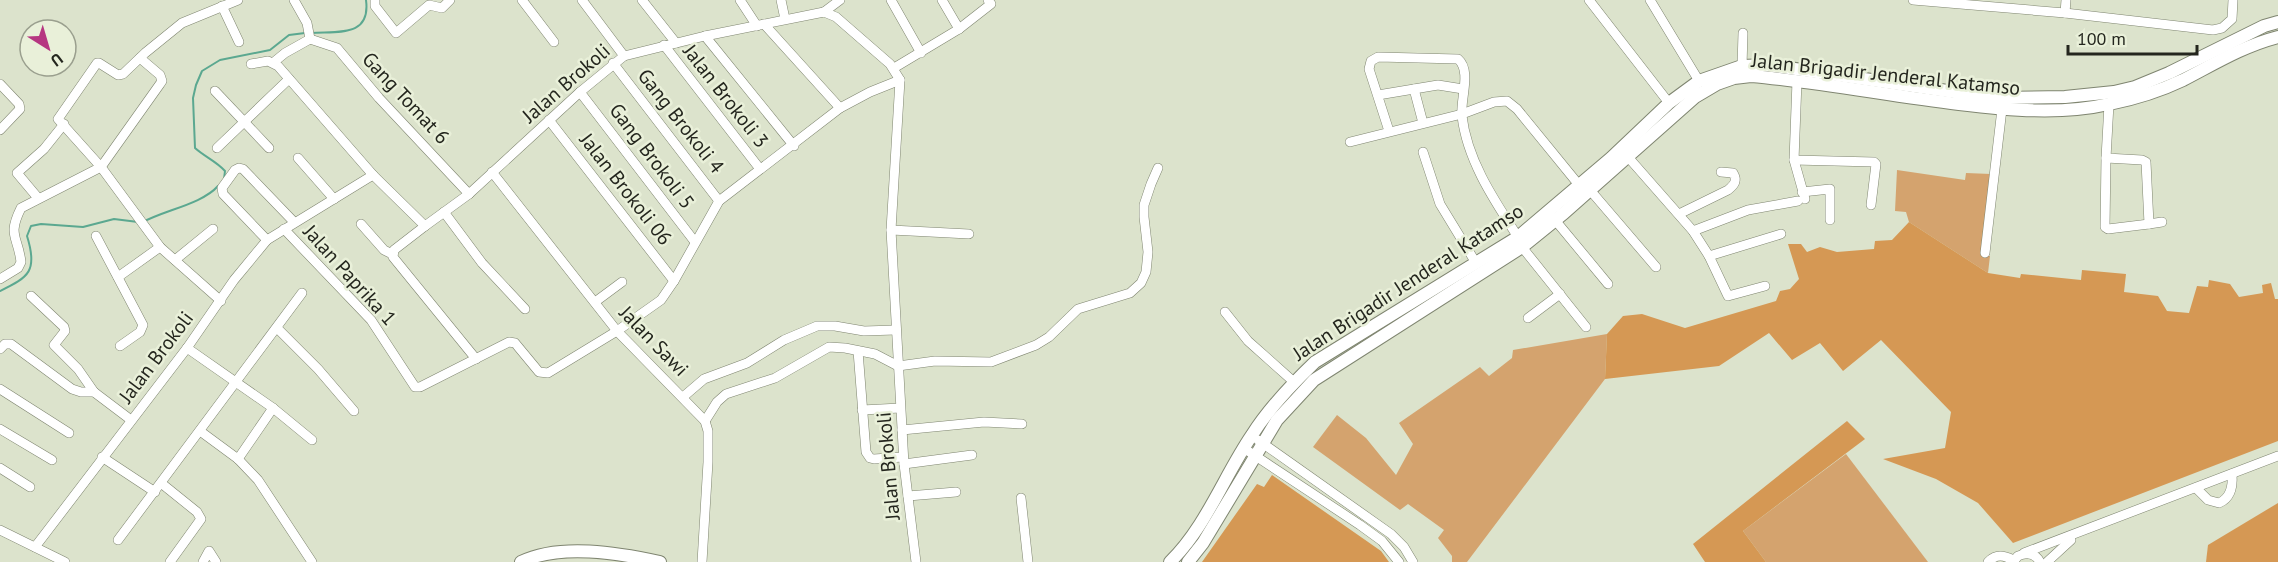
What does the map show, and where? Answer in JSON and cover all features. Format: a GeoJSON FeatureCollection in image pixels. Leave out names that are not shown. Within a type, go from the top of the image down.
{"type":"FeatureCollection","features":[{"type":"Feature","properties":{"kind":"main road","name":"Jalan Brigadir Jenderal Katamso"},"geometry":{"type":"LineString","coordinates":[[2065,103],[2135,87],[2169,73],[2247,34],[2278,22]]}},
{"type":"Feature","properties":{"kind":"main road","name":"Jalan Brigadir Jenderal Katamso"},"geometry":{"type":"LineString","coordinates":[[1170,562],[1191,538],[1251,436],[1294,382],[1315,362],[1342,344],[1446,289],[1476,263],[1520,242],[1584,188],[1628,157],[1672,115],[1717,84],[1734,78],[1751,76],[2002,109],[2065,103],[2109,104],[2171,85],[2260,41],[2278,37]]}},
{"type":"Feature","properties":{"kind":"main road","name":"Jalan Brigadir Jenderal Katamso"},"geometry":{"type":"LineString","coordinates":[[1188,562],[1203,543],[1277,420],[1314,380],[1446,289],[1556,220],[1584,188],[1670,103],[1699,81],[1743,66],[1768,65],[1985,97],[2024,99],[2045,104]]}},
{"type":"Feature","properties":{"kind":"main road"},"geometry":{"type":"LineString","coordinates":[[521,562],[551,553],[574,551],[660,562]]}},
{"type":"Feature","properties":{"kind":"street"},"geometry":{"type":"LineString","coordinates":[[38,198],[17,172],[44,149],[97,63],[121,75],[182,23],[238,0]]}},
{"type":"Feature","properties":{"kind":"street"},"geometry":{"type":"LineString","coordinates":[[251,64],[274,62],[310,35],[294,0]]}},
{"type":"Feature","properties":{"kind":"street"},"geometry":{"type":"LineString","coordinates":[[375,0],[375,6],[395,33],[429,5],[442,8],[450,0]]}},
{"type":"Feature","properties":{"kind":"street"},"geometry":{"type":"LineString","coordinates":[[522,0],[554,42]]}},
{"type":"Feature","properties":{"kind":"street"},"geometry":{"type":"LineString","coordinates":[[582,0],[624,56]]}},
{"type":"Feature","properties":{"kind":"street"},"geometry":{"type":"LineString","coordinates":[[642,0],[676,42]]}},
{"type":"Feature","properties":{"kind":"street"},"geometry":{"type":"LineString","coordinates":[[740,0],[760,25],[840,108]]}},
{"type":"Feature","properties":{"kind":"street"},"geometry":{"type":"LineString","coordinates":[[782,0],[785,19]]}},
{"type":"Feature","properties":{"kind":"street"},"geometry":{"type":"LineString","coordinates":[[824,12],[840,0]]}},
{"type":"Feature","properties":{"kind":"street"},"geometry":{"type":"LineString","coordinates":[[891,0],[921,53]]}},
{"type":"Feature","properties":{"kind":"street"},"geometry":{"type":"LineString","coordinates":[[942,0],[959,29]]}},
{"type":"Feature","properties":{"kind":"street"},"geometry":{"type":"LineString","coordinates":[[1589,0],[1670,103]]}},
{"type":"Feature","properties":{"kind":"street"},"geometry":{"type":"LineString","coordinates":[[1650,0],[1699,81]]}},
{"type":"Feature","properties":{"kind":"street"},"geometry":{"type":"LineString","coordinates":[[1913,0],[2065,13],[2213,30],[2222,28],[2232,19],[2233,0]]}},
{"type":"Feature","properties":{"kind":"street"},"geometry":{"type":"LineString","coordinates":[[2065,13],[2066,0]]}},
{"type":"Feature","properties":{"kind":"street"},"geometry":{"type":"LineString","coordinates":[[894,68],[959,29],[990,2]]}},
{"type":"Feature","properties":{"kind":"street"},"geometry":{"type":"LineString","coordinates":[[222,6],[239,42]]}},
{"type":"Feature","properties":{"kind":"street","name":"Jalan Brokoli"},"geometry":{"type":"LineString","coordinates":[[392,254],[424,226],[469,194],[580,92],[624,56],[676,42],[785,19],[824,12],[836,17],[894,68],[900,80],[891,230],[903,461],[916,562]]}},
{"type":"Feature","properties":{"kind":"street"},"geometry":{"type":"LineString","coordinates":[[1743,33],[1743,66]]}},
{"type":"Feature","properties":{"kind":"street","name":"Gang Tomat 6"},"geometry":{"type":"LineString","coordinates":[[310,35],[337,48],[379,98],[469,194]]}},
{"type":"Feature","properties":{"kind":"street"},"geometry":{"type":"LineString","coordinates":[[705,36],[794,146]]}},
{"type":"Feature","properties":{"kind":"street","name":"Jalan Brokoli 3"},"geometry":{"type":"LineString","coordinates":[[664,45],[760,169]]}},
{"type":"Feature","properties":{"kind":"street"},"geometry":{"type":"LineString","coordinates":[[1389,131],[1369,69],[1371,61],[1378,57],[1458,59],[1464,69],[1462,114],[1470,151],[1494,201],[1520,242],[1586,327]]}},
{"type":"Feature","properties":{"kind":"street"},"geometry":{"type":"LineString","coordinates":[[0,279],[20,265],[21,259],[13,234],[14,224],[21,208],[101,167],[162,81],[160,75],[140,58]]}},
{"type":"Feature","properties":{"kind":"street"},"geometry":{"type":"LineString","coordinates":[[274,62],[374,175],[424,226]]}},
{"type":"Feature","properties":{"kind":"street","name":"Gang Brokoli 4"},"geometry":{"type":"LineString","coordinates":[[613,63],[719,201]]}},
{"type":"Feature","properties":{"kind":"street"},"geometry":{"type":"LineString","coordinates":[[217,148],[289,80]]}},
{"type":"Feature","properties":{"kind":"street"},"geometry":{"type":"LineString","coordinates":[[617,331],[661,300],[719,201],[794,146],[840,108],[870,92],[900,80]]}},
{"type":"Feature","properties":{"kind":"street"},"geometry":{"type":"LineString","coordinates":[[1797,81],[1794,160],[1802,197]]}},
{"type":"Feature","properties":{"kind":"street"},"geometry":{"type":"LineString","coordinates":[[0,84],[19,104],[20,109],[0,130]]}},
{"type":"Feature","properties":{"kind":"street"},"geometry":{"type":"LineString","coordinates":[[1378,94],[1438,85],[1463,89]]}},
{"type":"Feature","properties":{"kind":"street"},"geometry":{"type":"LineString","coordinates":[[1414,89],[1423,123]]}},
{"type":"Feature","properties":{"kind":"street"},"geometry":{"type":"LineString","coordinates":[[215,91],[269,148]]}},
{"type":"Feature","properties":{"kind":"street","name":"Gang Brokoli 5"},"geometry":{"type":"LineString","coordinates":[[580,92],[695,242]]}},
{"type":"Feature","properties":{"kind":"street"},"geometry":{"type":"LineString","coordinates":[[1350,142],[1462,114],[1494,102],[1512,103],[1584,188],[1656,267]]}},
{"type":"Feature","properties":{"kind":"street"},"geometry":{"type":"LineString","coordinates":[[2109,104],[2105,227],[2108,229],[2162,222]]}},
{"type":"Feature","properties":{"kind":"street"},"geometry":{"type":"LineString","coordinates":[[1985,253],[2002,109]]}},
{"type":"Feature","properties":{"kind":"street","name":"Jalan Brokoli 06"},"geometry":{"type":"LineString","coordinates":[[549,120],[674,281]]}},
{"type":"Feature","properties":{"kind":"street"},"geometry":{"type":"LineString","coordinates":[[61,121],[101,167],[160,247],[221,301]]}},
{"type":"Feature","properties":{"kind":"street"},"geometry":{"type":"LineString","coordinates":[[1423,152],[1440,204],[1476,263]]}},
{"type":"Feature","properties":{"kind":"street"},"geometry":{"type":"LineString","coordinates":[[1628,157],[1693,231],[1709,256],[1728,296],[1765,286]]}},
{"type":"Feature","properties":{"kind":"street"},"geometry":{"type":"LineString","coordinates":[[298,158],[334,199]]}},
{"type":"Feature","properties":{"kind":"street"},"geometry":{"type":"LineString","coordinates":[[2106,158],[2139,159],[2146,162],[2150,224]]}},
{"type":"Feature","properties":{"kind":"street"},"geometry":{"type":"LineString","coordinates":[[1794,160],[1874,162],[1876,164],[1871,205]]}},
{"type":"Feature","properties":{"kind":"street"},"geometry":{"type":"LineString","coordinates":[[702,562],[708,462],[708,430],[703,419],[726,394],[775,378],[825,348],[837,347],[875,354],[898,366],[936,361],[983,363],[1002,360],[1044,340],[1078,309],[1122,296],[1134,290],[1141,283],[1146,272],[1148,252],[1143,210],[1158,168]]}},
{"type":"Feature","properties":{"kind":"street"},"geometry":{"type":"LineString","coordinates":[[267,240],[223,194],[222,188],[237,169],[243,170],[294,222]]}},
{"type":"Feature","properties":{"kind":"street","name":"Jalan Sawi"},"geometry":{"type":"LineString","coordinates":[[492,172],[617,331],[703,419]]}},
{"type":"Feature","properties":{"kind":"street"},"geometry":{"type":"LineString","coordinates":[[1679,214],[1728,190],[1734,184],[1736,178],[1734,173],[1720,172]]}},
{"type":"Feature","properties":{"kind":"street","name":"Jalan Brokoli"},"geometry":{"type":"LineString","coordinates":[[35,547],[187,348],[234,280],[267,240],[374,175]]}},
{"type":"Feature","properties":{"kind":"street"},"geometry":{"type":"LineString","coordinates":[[1693,231],[1748,210],[1830,189],[1830,220]]}},
{"type":"Feature","properties":{"kind":"street"},"geometry":{"type":"LineString","coordinates":[[444,212],[482,263],[525,309]]}},
{"type":"Feature","properties":{"kind":"street"},"geometry":{"type":"LineString","coordinates":[[1556,220],[1608,284]]}},
{"type":"Feature","properties":{"kind":"street"},"geometry":{"type":"LineString","coordinates":[[361,224],[384,250],[392,254],[476,359]]}},
{"type":"Feature","properties":{"kind":"street"},"geometry":{"type":"LineString","coordinates":[[174,260],[213,229]]}},
{"type":"Feature","properties":{"kind":"street","name":"Jalan Paprika 1"},"geometry":{"type":"LineString","coordinates":[[284,229],[371,320],[415,387],[420,387],[512,342],[539,372],[548,373],[617,331]]}},
{"type":"Feature","properties":{"kind":"street"},"geometry":{"type":"LineString","coordinates":[[891,230],[969,234]]}},
{"type":"Feature","properties":{"kind":"street"},"geometry":{"type":"LineString","coordinates":[[1709,256],[1781,234]]}},
{"type":"Feature","properties":{"kind":"street"},"geometry":{"type":"LineString","coordinates":[[96,236],[143,327],[140,332],[120,346]]}},
{"type":"Feature","properties":{"kind":"street"},"geometry":{"type":"LineString","coordinates":[[118,277],[160,247]]}},
{"type":"Feature","properties":{"kind":"street"},"geometry":{"type":"LineString","coordinates":[[595,302],[622,282]]}},
{"type":"Feature","properties":{"kind":"street"},"geometry":{"type":"LineString","coordinates":[[118,540],[302,293]]}},
{"type":"Feature","properties":{"kind":"street"},"geometry":{"type":"LineString","coordinates":[[1528,318],[1560,294]]}},
{"type":"Feature","properties":{"kind":"street"},"geometry":{"type":"LineString","coordinates":[[31,296],[64,327],[65,330],[54,343],[55,347],[78,369],[94,392],[131,420]]}},
{"type":"Feature","properties":{"kind":"street"},"geometry":{"type":"LineString","coordinates":[[1226,312],[1248,341],[1294,382]]}},
{"type":"Feature","properties":{"kind":"street"},"geometry":{"type":"LineString","coordinates":[[686,400],[704,379],[747,363],[784,340],[817,326],[896,333]]}},
{"type":"Feature","properties":{"kind":"street"},"geometry":{"type":"LineString","coordinates":[[277,328],[318,369],[354,411]]}},
{"type":"Feature","properties":{"kind":"street"},"geometry":{"type":"LineString","coordinates":[[3,346],[11,344],[72,389],[94,392]]}},
{"type":"Feature","properties":{"kind":"street"},"geometry":{"type":"LineString","coordinates":[[187,348],[273,408],[312,440]]}},
{"type":"Feature","properties":{"kind":"street"},"geometry":{"type":"LineString","coordinates":[[858,351],[868,456],[874,459],[903,461],[972,455]]}},
{"type":"Feature","properties":{"kind":"street"},"geometry":{"type":"LineString","coordinates":[[0,389],[69,433]]}},
{"type":"Feature","properties":{"kind":"street"},"geometry":{"type":"LineString","coordinates":[[238,459],[273,408]]}},
{"type":"Feature","properties":{"kind":"street"},"geometry":{"type":"LineString","coordinates":[[862,410],[900,408]]}},
{"type":"Feature","properties":{"kind":"street"},"geometry":{"type":"LineString","coordinates":[[902,430],[984,422],[1022,424]]}},
{"type":"Feature","properties":{"kind":"street"},"geometry":{"type":"LineString","coordinates":[[0,429],[52,460]]}},
{"type":"Feature","properties":{"kind":"street"},"geometry":{"type":"LineString","coordinates":[[200,431],[238,459],[258,480],[312,562]]}},
{"type":"Feature","properties":{"kind":"street"},"geometry":{"type":"LineString","coordinates":[[1251,436],[1391,534],[1404,547],[1413,562]]}},
{"type":"Feature","properties":{"kind":"street"},"geometry":{"type":"LineString","coordinates":[[1245,449],[1255,458],[1382,541],[1399,562]]}},
{"type":"Feature","properties":{"kind":"street"},"geometry":{"type":"LineString","coordinates":[[1988,562],[1994,557],[2003,555],[2014,561],[2024,554],[2278,456]]}},
{"type":"Feature","properties":{"kind":"street"},"geometry":{"type":"LineString","coordinates":[[102,457],[155,492]]}},
{"type":"Feature","properties":{"kind":"street"},"geometry":{"type":"LineString","coordinates":[[0,468],[30,487]]}},
{"type":"Feature","properties":{"kind":"street"},"geometry":{"type":"LineString","coordinates":[[2196,488],[2208,500],[2219,503],[2228,497],[2233,483],[2232,474]]}},
{"type":"Feature","properties":{"kind":"street"},"geometry":{"type":"LineString","coordinates":[[161,483],[197,512],[201,519],[170,562]]}},
{"type":"Feature","properties":{"kind":"street"},"geometry":{"type":"LineString","coordinates":[[908,496],[956,492]]}},
{"type":"Feature","properties":{"kind":"street"},"geometry":{"type":"LineString","coordinates":[[1021,498],[1028,562]]}},
{"type":"Feature","properties":{"kind":"street"},"geometry":{"type":"LineString","coordinates":[[2,531],[65,562]]}},
{"type":"Feature","properties":{"kind":"street"},"geometry":{"type":"LineString","coordinates":[[2047,562],[2078,534]]}},
{"type":"Feature","properties":{"kind":"street"},"geometry":{"type":"LineString","coordinates":[[203,562],[208,551],[216,562]]}},
{"type":"Feature","properties":{"kind":"street"},"geometry":{"type":"LineString","coordinates":[[2024,554],[2035,556],[2040,562]]}},
{"type":"Feature","properties":{"kind":"shaded area"},"geometry":{"type":"Polygon","coordinates":[[[1897,170],[1965,180],[1966,173],[1991,174],[1982,255],[1990,256],[1988,273],[1909,222],[1906,212],[1895,211],[1897,170]]]}},
{"type":"Feature","properties":{"kind":"shaded area"},"geometry":{"type":"Polygon","coordinates":[[[1909,222],[1988,273],[2020,278],[2021,274],[2081,280],[2082,270],[2126,274],[2124,292],[2158,296],[2167,311],[2189,313],[2197,286],[2208,287],[2209,280],[2230,284],[2239,297],[2263,293],[2262,285],[2271,283],[2275,299],[2278,299],[2278,441],[2013,543],[1978,503],[1936,479],[1883,459],[1945,448],[1951,412],[1881,340],[1843,371],[1820,343],[1792,360],[1769,333],[1719,366],[1605,379],[1607,334],[1623,316],[1642,314],[1685,328],[1776,301],[1780,291],[1790,289],[1799,279],[1788,244],[1801,244],[1807,252],[1820,247],[1837,252],[1874,249],[1875,241],[1892,240],[1909,222]]]}},
{"type":"Feature","properties":{"kind":"shaded area"},"geometry":{"type":"Polygon","coordinates":[[[1607,334],[1605,379],[1467,562],[1452,562],[1452,556],[1438,538],[1444,530],[1408,504],[1400,510],[1313,447],[1337,415],[1366,438],[1396,475],[1413,444],[1399,423],[1480,367],[1489,376],[1512,358],[1513,350],[1607,334]]]}},
{"type":"Feature","properties":{"kind":"shaded area"},"geometry":{"type":"Polygon","coordinates":[[[1847,421],[1865,439],[1743,531],[1766,562],[1705,562],[1693,544],[1847,421]]]}},
{"type":"Feature","properties":{"kind":"shaded area"},"geometry":{"type":"Polygon","coordinates":[[[1846,454],[1928,562],[1766,562],[1743,531],[1846,454]]]}},
{"type":"Feature","properties":{"kind":"shaded area"},"geometry":{"type":"Polygon","coordinates":[[[1272,475],[1381,551],[1389,562],[1202,562],[1257,484],[1264,487],[1272,475]]]}},
{"type":"Feature","properties":{"kind":"shaded area"},"geometry":{"type":"Polygon","coordinates":[[[2278,503],[2278,562],[2206,562],[2208,545],[2278,503]]]}},
{"type":"Feature","properties":{"kind":"waterway"},"geometry":{"type":"LineString","coordinates":[[311,33],[341,32],[358,27],[366,12],[366,0]]}},
{"type":"Feature","properties":{"kind":"waterway"},"geometry":{"type":"LineString","coordinates":[[224,179],[225,171],[195,148],[193,98],[202,71],[220,60],[270,50],[289,35],[305,33]]}},
{"type":"Feature","properties":{"kind":"waterway"},"geometry":{"type":"LineString","coordinates":[[143,222],[203,198],[218,186]]}},
{"type":"Feature","properties":{"kind":"waterway"},"geometry":{"type":"LineString","coordinates":[[0,291],[24,277],[31,265],[32,257],[27,236],[31,226],[41,224],[83,227],[114,219],[138,222]]}}]}
